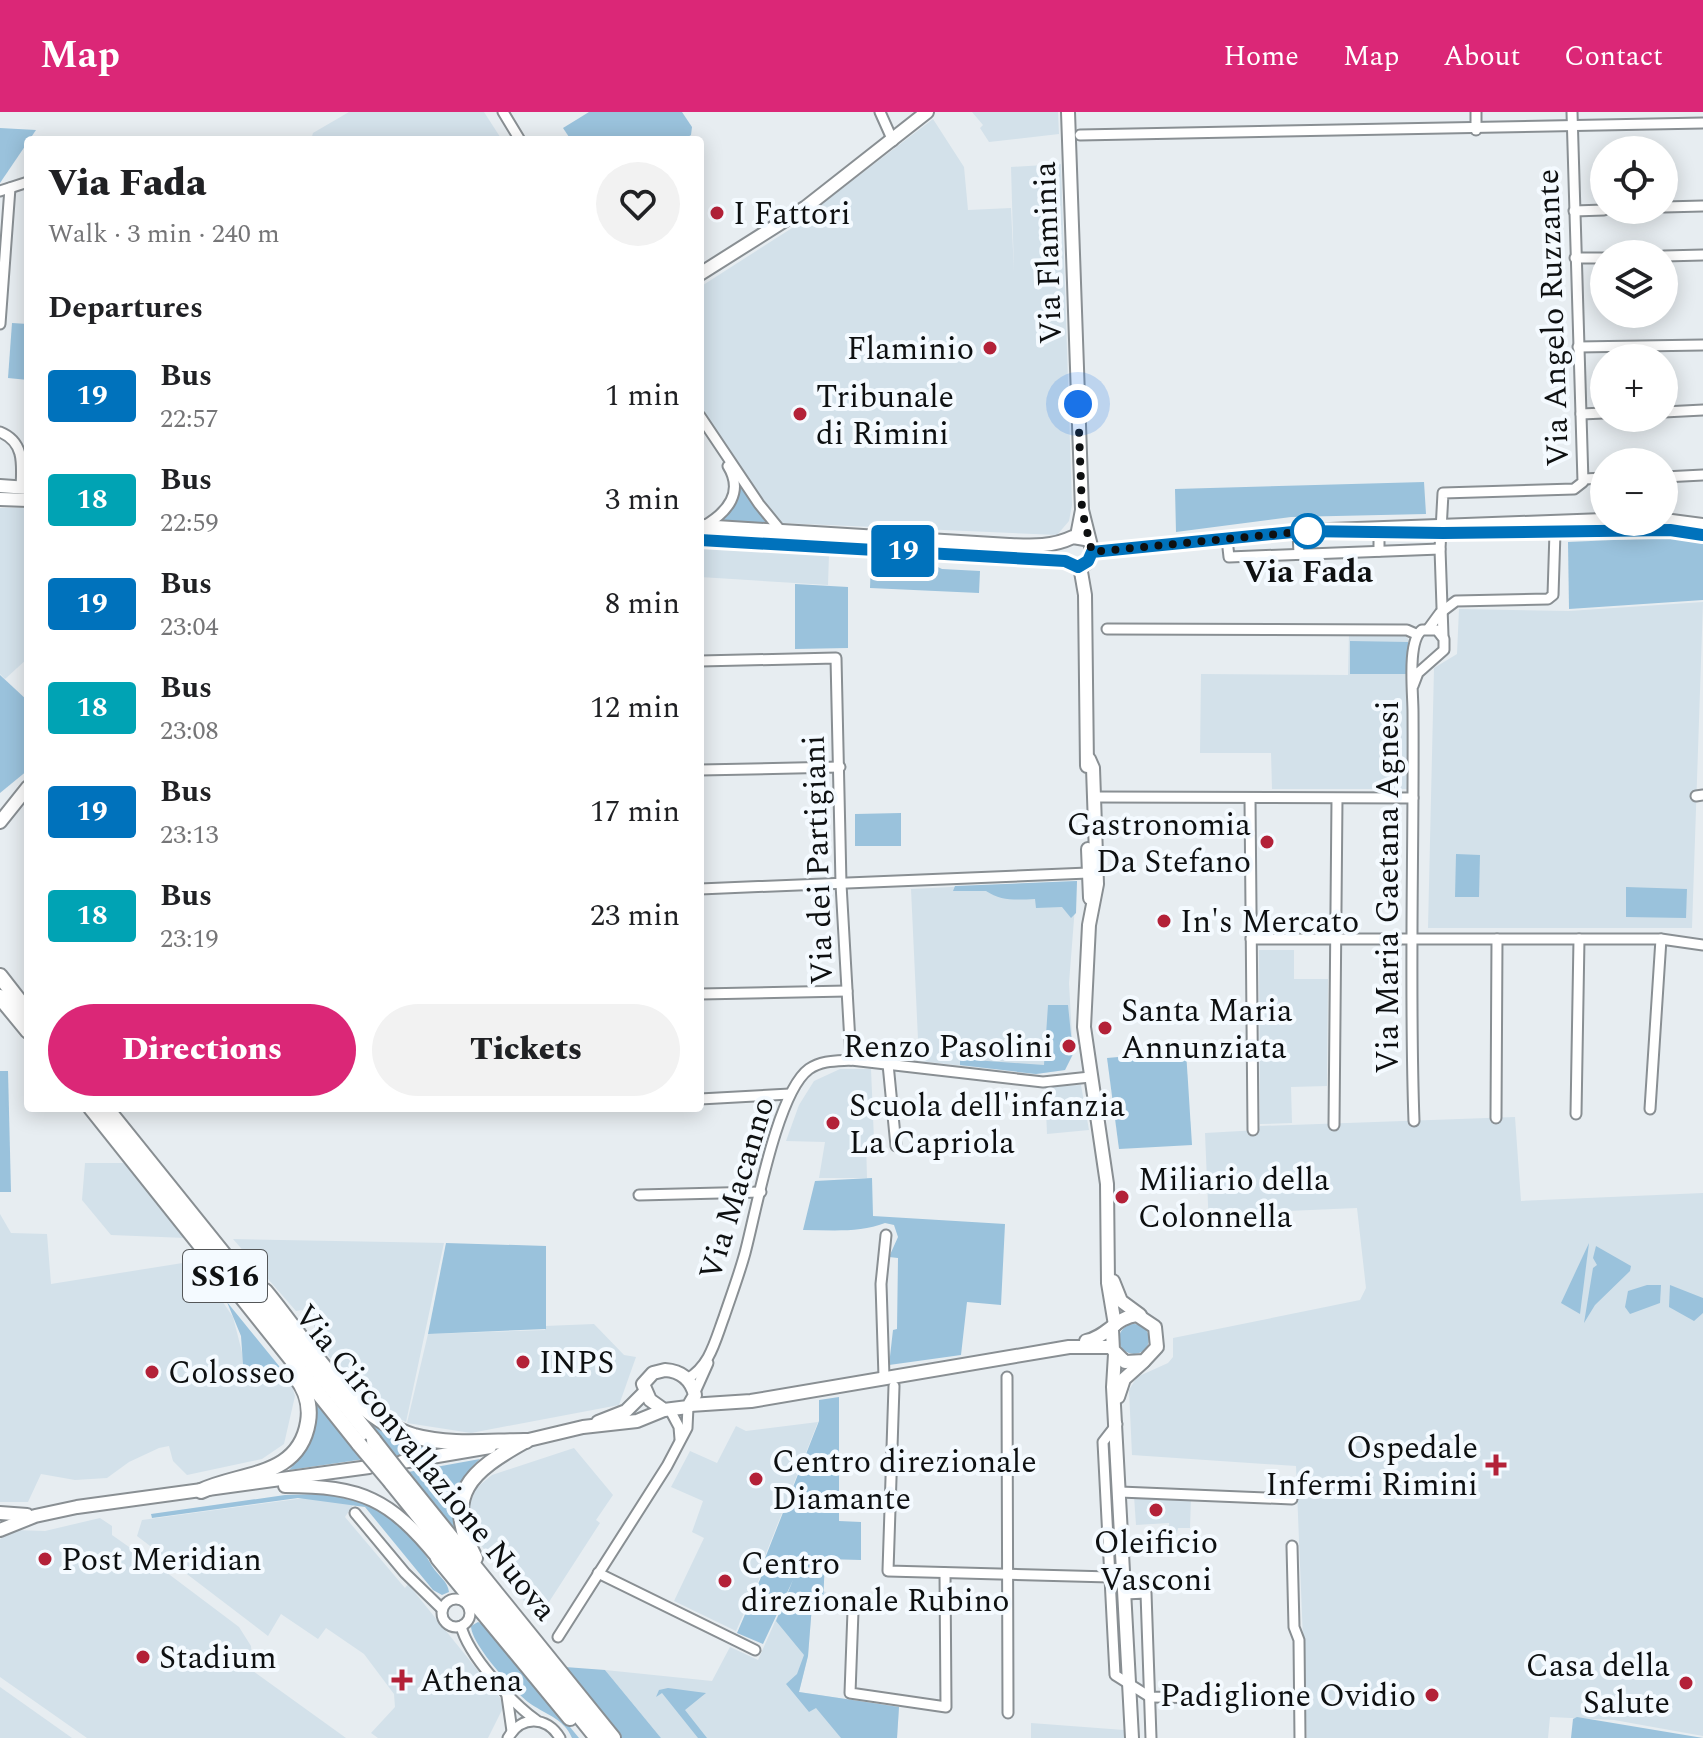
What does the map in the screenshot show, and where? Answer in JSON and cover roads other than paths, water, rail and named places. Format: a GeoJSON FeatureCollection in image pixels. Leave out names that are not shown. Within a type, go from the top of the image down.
{"type":"FeatureCollection","features":[{"type":"Feature","properties":{"kind":"main road"},"geometry":{"type":"LineString","coordinates":[[0,976],[24,1007]]}},
{"type":"Feature","properties":{"kind":"main road"},"geometry":{"type":"LineString","coordinates":[[0,997],[24,1026]]}},
{"type":"Feature","properties":{"kind":"main road","name":"Via Circonvallazione Nuova"},"geometry":{"type":"LineString","coordinates":[[94,1112],[207,1253],[367,1442]]}},
{"type":"Feature","properties":{"kind":"main road","name":"Via Circonvallazione Nuova"},"geometry":{"type":"LineString","coordinates":[[109,1112],[597,1738]]}},
{"type":"Feature","properties":{"kind":"main road"},"geometry":{"type":"LineString","coordinates":[[207,1235],[238,1259],[348,1393],[383,1421],[413,1435],[434,1440],[526,1441]]}},
{"type":"Feature","properties":{"kind":"main road"},"geometry":{"type":"LineString","coordinates":[[201,1491],[225,1480],[256,1476],[283,1465],[301,1445],[309,1419],[304,1389],[222,1285],[207,1253]]}},
{"type":"Feature","properties":{"kind":"main road"},"geometry":{"type":"LineString","coordinates":[[488,1583],[462,1530],[463,1493],[484,1463],[526,1441]]}},
{"type":"Feature","properties":{"kind":"main road","name":"Via Circonvallazione Nuova"},"geometry":{"type":"LineString","coordinates":[[397,1480],[488,1583],[613,1738]]}},
{"type":"Feature","properties":{"kind":"main road"},"geometry":{"type":"LineString","coordinates":[[438,1558],[588,1738]]}},
{"type":"Feature","properties":{"kind":"street"},"geometry":{"type":"LineString","coordinates":[[503,112],[518,136]]}},
{"type":"Feature","properties":{"kind":"street"},"geometry":{"type":"LineString","coordinates":[[880,112],[893,141]]}},
{"type":"Feature","properties":{"kind":"street"},"geometry":{"type":"LineString","coordinates":[[704,271],[806,207],[927,112]]}},
{"type":"Feature","properties":{"kind":"street","name":"Via Flaminia"},"geometry":{"type":"LineString","coordinates":[[1068,112],[1085,543]]}},
{"type":"Feature","properties":{"kind":"street"},"geometry":{"type":"LineString","coordinates":[[1476,112],[1476,130]]}},
{"type":"Feature","properties":{"kind":"street","name":"Via Angelo Ruzzante"},"geometry":{"type":"LineString","coordinates":[[1443,529],[1443,493],[1574,489],[1584,479],[1572,112]]}},
{"type":"Feature","properties":{"kind":"street"},"geometry":{"type":"LineString","coordinates":[[1080,135],[1476,130],[1703,123]]}},
{"type":"Feature","properties":{"kind":"street"},"geometry":{"type":"LineString","coordinates":[[0,324],[5,189]]}},
{"type":"Feature","properties":{"kind":"street"},"geometry":{"type":"LineString","coordinates":[[1678,207],[1703,206]]}},
{"type":"Feature","properties":{"kind":"street"},"geometry":{"type":"LineString","coordinates":[[1574,211],[1590,210]]}},
{"type":"Feature","properties":{"kind":"street"},"geometry":{"type":"LineString","coordinates":[[1678,256],[1703,255]]}},
{"type":"Feature","properties":{"kind":"street"},"geometry":{"type":"LineString","coordinates":[[1575,258],[1590,258]]}},
{"type":"Feature","properties":{"kind":"street"},"geometry":{"type":"LineString","coordinates":[[1578,347],[1703,345]]}},
{"type":"Feature","properties":{"kind":"street"},"geometry":{"type":"LineString","coordinates":[[1678,411],[1703,410]]}},
{"type":"Feature","properties":{"kind":"street"},"geometry":{"type":"LineString","coordinates":[[1581,414],[1590,414]]}},
{"type":"Feature","properties":{"kind":"street"},"geometry":{"type":"LineString","coordinates":[[704,422],[781,531]]}},
{"type":"Feature","properties":{"kind":"street"},"geometry":{"type":"LineString","coordinates":[[0,431],[17,445],[24,462]]}},
{"type":"Feature","properties":{"kind":"street"},"geometry":{"type":"LineString","coordinates":[[704,524],[732,503],[736,488],[720,448]]}},
{"type":"Feature","properties":{"kind":"street"},"geometry":{"type":"LineString","coordinates":[[1678,476],[1703,475]]}},
{"type":"Feature","properties":{"kind":"street"},"geometry":{"type":"LineString","coordinates":[[1584,479],[1590,479]]}},
{"type":"Feature","properties":{"kind":"street"},"geometry":{"type":"LineString","coordinates":[[0,486],[24,488]]}},
{"type":"Feature","properties":{"kind":"street"},"geometry":{"type":"LineString","coordinates":[[0,499],[24,500]]}},
{"type":"Feature","properties":{"kind":"street"},"geometry":{"type":"LineString","coordinates":[[704,526],[948,542],[1085,543],[1590,521]]}},
{"type":"Feature","properties":{"kind":"street"},"geometry":{"type":"LineString","coordinates":[[1678,522],[1703,525]]}},
{"type":"Feature","properties":{"kind":"street"},"geometry":{"type":"LineString","coordinates":[[1443,529],[1555,532],[1670,530],[1703,535]]}},
{"type":"Feature","properties":{"kind":"street"},"geometry":{"type":"LineString","coordinates":[[1413,646],[1417,655],[1432,660],[1444,650],[1444,619],[1440,613],[1443,529]]}},
{"type":"Feature","properties":{"kind":"street"},"geometry":{"type":"LineString","coordinates":[[1376,530],[1379,551]]}},
{"type":"Feature","properties":{"kind":"street"},"geometry":{"type":"LineString","coordinates":[[1298,532],[1299,554]]}},
{"type":"Feature","properties":{"kind":"street"},"geometry":{"type":"LineString","coordinates":[[1107,629],[1407,630],[1416,634],[1429,628],[1440,613],[1456,601],[1548,599],[1555,591],[1555,532]]}},
{"type":"Feature","properties":{"kind":"street"},"geometry":{"type":"LineString","coordinates":[[1227,539],[1229,557],[1440,549]]}},
{"type":"Feature","properties":{"kind":"street"},"geometry":{"type":"LineString","coordinates":[[704,540],[1065,561],[1080,566]]}},
{"type":"Feature","properties":{"kind":"street"},"geometry":{"type":"LineString","coordinates":[[1064,543],[1061,552],[1065,561]]}},
{"type":"Feature","properties":{"kind":"street"},"geometry":{"type":"LineString","coordinates":[[1080,566],[1088,561],[1085,543]]}},
{"type":"Feature","properties":{"kind":"street"},"geometry":{"type":"LineString","coordinates":[[1080,566],[1085,595],[1091,913]]}},
{"type":"Feature","properties":{"kind":"street"},"geometry":{"type":"LineString","coordinates":[[1429,628],[1443,636]]}},
{"type":"Feature","properties":{"kind":"street"},"geometry":{"type":"LineString","coordinates":[[1413,686],[1416,634]]}},
{"type":"Feature","properties":{"kind":"street","name":"Via dei Partigiani"},"geometry":{"type":"LineString","coordinates":[[704,661],[836,658],[841,884],[851,1060]]}},
{"type":"Feature","properties":{"kind":"street","name":"Via Maria Gaetana Agnesi"},"geometry":{"type":"LineString","coordinates":[[1414,1121],[1413,686],[1418,673],[1432,660]]}},
{"type":"Feature","properties":{"kind":"street"},"geometry":{"type":"LineString","coordinates":[[1089,759],[1093,768],[1097,876],[1083,994],[1090,1077],[1107,1184],[1132,1738]]}},
{"type":"Feature","properties":{"kind":"street"},"geometry":{"type":"LineString","coordinates":[[704,770],[840,767]]}},
{"type":"Feature","properties":{"kind":"street"},"geometry":{"type":"LineString","coordinates":[[0,806],[24,788]]}},
{"type":"Feature","properties":{"kind":"street"},"geometry":{"type":"LineString","coordinates":[[0,822],[24,790]]}},
{"type":"Feature","properties":{"kind":"street"},"geometry":{"type":"LineString","coordinates":[[1094,797],[1413,798]]}},
{"type":"Feature","properties":{"kind":"street"},"geometry":{"type":"LineString","coordinates":[[1250,799],[1253,1130]]}},
{"type":"Feature","properties":{"kind":"street"},"geometry":{"type":"LineString","coordinates":[[1334,1125],[1337,799]]}},
{"type":"Feature","properties":{"kind":"street"},"geometry":{"type":"LineString","coordinates":[[704,889],[1088,873]]}},
{"type":"Feature","properties":{"kind":"street"},"geometry":{"type":"LineString","coordinates":[[1251,939],[1661,939],[1703,945]]}},
{"type":"Feature","properties":{"kind":"street"},"geometry":{"type":"LineString","coordinates":[[1496,1118],[1497,939]]}},
{"type":"Feature","properties":{"kind":"street"},"geometry":{"type":"LineString","coordinates":[[1576,1114],[1579,939]]}},
{"type":"Feature","properties":{"kind":"street"},"geometry":{"type":"LineString","coordinates":[[1650,1109],[1661,939]]}},
{"type":"Feature","properties":{"kind":"street"},"geometry":{"type":"LineString","coordinates":[[704,994],[847,991]]}},
{"type":"Feature","properties":{"kind":"street"},"geometry":{"type":"LineString","coordinates":[[0,1005],[24,1027]]}},
{"type":"Feature","properties":{"kind":"street","name":"Via Macanno"},"geometry":{"type":"LineString","coordinates":[[558,1637],[680,1442],[690,1420],[692,1400],[707,1370],[744,1256],[790,1094],[809,1068],[824,1062],[851,1060],[1043,1082],[1090,1077]]}},
{"type":"Feature","properties":{"kind":"street"},"geometry":{"type":"LineString","coordinates":[[888,1064],[896,1146]]}},
{"type":"Feature","properties":{"kind":"street"},"geometry":{"type":"LineString","coordinates":[[704,1099],[790,1094]]}},
{"type":"Feature","properties":{"kind":"street"},"geometry":{"type":"LineString","coordinates":[[639,1195],[761,1192]]}},
{"type":"Feature","properties":{"kind":"street"},"geometry":{"type":"LineString","coordinates":[[886,1235],[881,1284],[889,1382],[888,1571],[1110,1577]]}},
{"type":"Feature","properties":{"kind":"street"},"geometry":{"type":"LineString","coordinates":[[1110,1268],[1121,1301],[1153,1324],[1159,1337],[1155,1353],[1124,1379],[1117,1408]]}},
{"type":"Feature","properties":{"kind":"street"},"geometry":{"type":"LineString","coordinates":[[583,1427],[637,1421],[692,1400],[734,1402],[889,1382],[1069,1347],[1113,1327],[1124,1317],[1143,1317]]}},
{"type":"Feature","properties":{"kind":"street"},"geometry":{"type":"LineString","coordinates":[[1069,1347],[1113,1350],[1131,1363],[1144,1361]]}},
{"type":"Feature","properties":{"kind":"street","name":"Via Macanno"},"geometry":{"type":"LineString","coordinates":[[687,1379],[709,1358]]}},
{"type":"Feature","properties":{"kind":"street"},"geometry":{"type":"LineString","coordinates":[[402,1462],[526,1441],[583,1427],[626,1411],[645,1392],[645,1380],[653,1373],[673,1371],[687,1379],[692,1400]]}},
{"type":"Feature","properties":{"kind":"street"},"geometry":{"type":"LineString","coordinates":[[1007,1377],[1008,1713]]}},
{"type":"Feature","properties":{"kind":"street"},"geometry":{"type":"LineString","coordinates":[[645,1392],[668,1411],[679,1427],[680,1442]]}},
{"type":"Feature","properties":{"kind":"street"},"geometry":{"type":"LineString","coordinates":[[1117,1424],[1103,1442],[1115,1675],[1129,1687],[1150,1697],[1299,1699]]}},
{"type":"Feature","properties":{"kind":"street"},"geometry":{"type":"LineString","coordinates":[[0,1530],[35,1516],[369,1467]]}},
{"type":"Feature","properties":{"kind":"street"},"geometry":{"type":"LineString","coordinates":[[237,1487],[306,1486],[367,1497],[401,1515],[438,1558],[439,1565],[457,1588],[457,1599]]}},
{"type":"Feature","properties":{"kind":"street"},"geometry":{"type":"LineString","coordinates":[[1120,1492],[1292,1499]]}},
{"type":"Feature","properties":{"kind":"street"},"geometry":{"type":"LineString","coordinates":[[0,1513],[35,1516]]}},
{"type":"Feature","properties":{"kind":"street"},"geometry":{"type":"LineString","coordinates":[[355,1513],[405,1573],[442,1609],[448,1625],[461,1626]]}},
{"type":"Feature","properties":{"kind":"street"},"geometry":{"type":"LineString","coordinates":[[1292,1546],[1300,1738]]}},
{"type":"Feature","properties":{"kind":"street"},"geometry":{"type":"LineString","coordinates":[[598,1573],[755,1650]]}},
{"type":"Feature","properties":{"kind":"street"},"geometry":{"type":"LineString","coordinates":[[853,1611],[850,1693],[946,1707],[945,1573]]}},
{"type":"Feature","properties":{"kind":"street"},"geometry":{"type":"LineString","coordinates":[[1125,1594],[1146,1593],[1151,1738]]}},
{"type":"Feature","properties":{"kind":"street"},"geometry":{"type":"LineString","coordinates":[[442,1609],[447,1602],[457,1599],[468,1606],[470,1615],[461,1626]]}},
{"type":"Feature","properties":{"kind":"street","name":"Via Circonvallazione Nuova"},"geometry":{"type":"LineString","coordinates":[[470,1615],[487,1620]]}},
{"type":"Feature","properties":{"kind":"street"},"geometry":{"type":"LineString","coordinates":[[461,1626],[464,1639],[506,1693],[536,1720],[555,1729],[560,1738]]}},
{"type":"Feature","properties":{"kind":"street"},"geometry":{"type":"LineString","coordinates":[[506,1693],[510,1735],[536,1720]]}},
{"type":"Feature","properties":{"kind":"place","name":"I Fattori"},"geometry":{"type":"Point","coordinates":[717,213]}},
{"type":"Feature","properties":{"kind":"place","name":"Flaminio"},"geometry":{"type":"Point","coordinates":[990,348]}},
{"type":"Feature","properties":{"kind":"place","name":"Tribunale di Rimini"},"geometry":{"type":"Point","coordinates":[800,414]}},
{"type":"Feature","properties":{"kind":"place","name":"Via Fada"},"geometry":{"type":"Point","coordinates":[1308,531]}},
{"type":"Feature","properties":{"kind":"place","name":"Gastronomia Da Stefano"},"geometry":{"type":"Point","coordinates":[1267,842]}},
{"type":"Feature","properties":{"kind":"place","name":"In's Mercato"},"geometry":{"type":"Point","coordinates":[1164,921]}},
{"type":"Feature","properties":{"kind":"place","name":"Santa Maria Annunziata"},"geometry":{"type":"Point","coordinates":[1105,1028]}},
{"type":"Feature","properties":{"kind":"place","name":"Renzo Pasolini"},"geometry":{"type":"Point","coordinates":[1069,1046]}},
{"type":"Feature","properties":{"kind":"place","name":"Scuola dell'infanzia La Capriola"},"geometry":{"type":"Point","coordinates":[833,1123]}},
{"type":"Feature","properties":{"kind":"place","name":"Miliario della Colonnella"},"geometry":{"type":"Point","coordinates":[1122,1197]}},
{"type":"Feature","properties":{"kind":"place","name":"INPS"},"geometry":{"type":"Point","coordinates":[523,1362]}},
{"type":"Feature","properties":{"kind":"place","name":"Colosseo"},"geometry":{"type":"Point","coordinates":[152,1372]}},
{"type":"Feature","properties":{"kind":"place","name":"Ospedale Infermi Rimini"},"geometry":{"type":"Point","coordinates":[1496,1465]}},
{"type":"Feature","properties":{"kind":"place","name":"Centro direzionale Diamante"},"geometry":{"type":"Point","coordinates":[756,1479]}},
{"type":"Feature","properties":{"kind":"place","name":"Oleificio Vasconi"},"geometry":{"type":"Point","coordinates":[1156,1510]}},
{"type":"Feature","properties":{"kind":"place","name":"Post Meridian"},"geometry":{"type":"Point","coordinates":[45,1559]}},
{"type":"Feature","properties":{"kind":"place","name":"Centro direzionale Rubino"},"geometry":{"type":"Point","coordinates":[725,1581]}},
{"type":"Feature","properties":{"kind":"place","name":"Stadium"},"geometry":{"type":"Point","coordinates":[143,1657]}},
{"type":"Feature","properties":{"kind":"place","name":"Athena"},"geometry":{"type":"Point","coordinates":[402,1680]}},
{"type":"Feature","properties":{"kind":"place","name":"Casa della Salute"},"geometry":{"type":"Point","coordinates":[1686,1683]}},
{"type":"Feature","properties":{"kind":"place","name":"Padiglione Ovidio"},"geometry":{"type":"Point","coordinates":[1432,1695]}}]}
